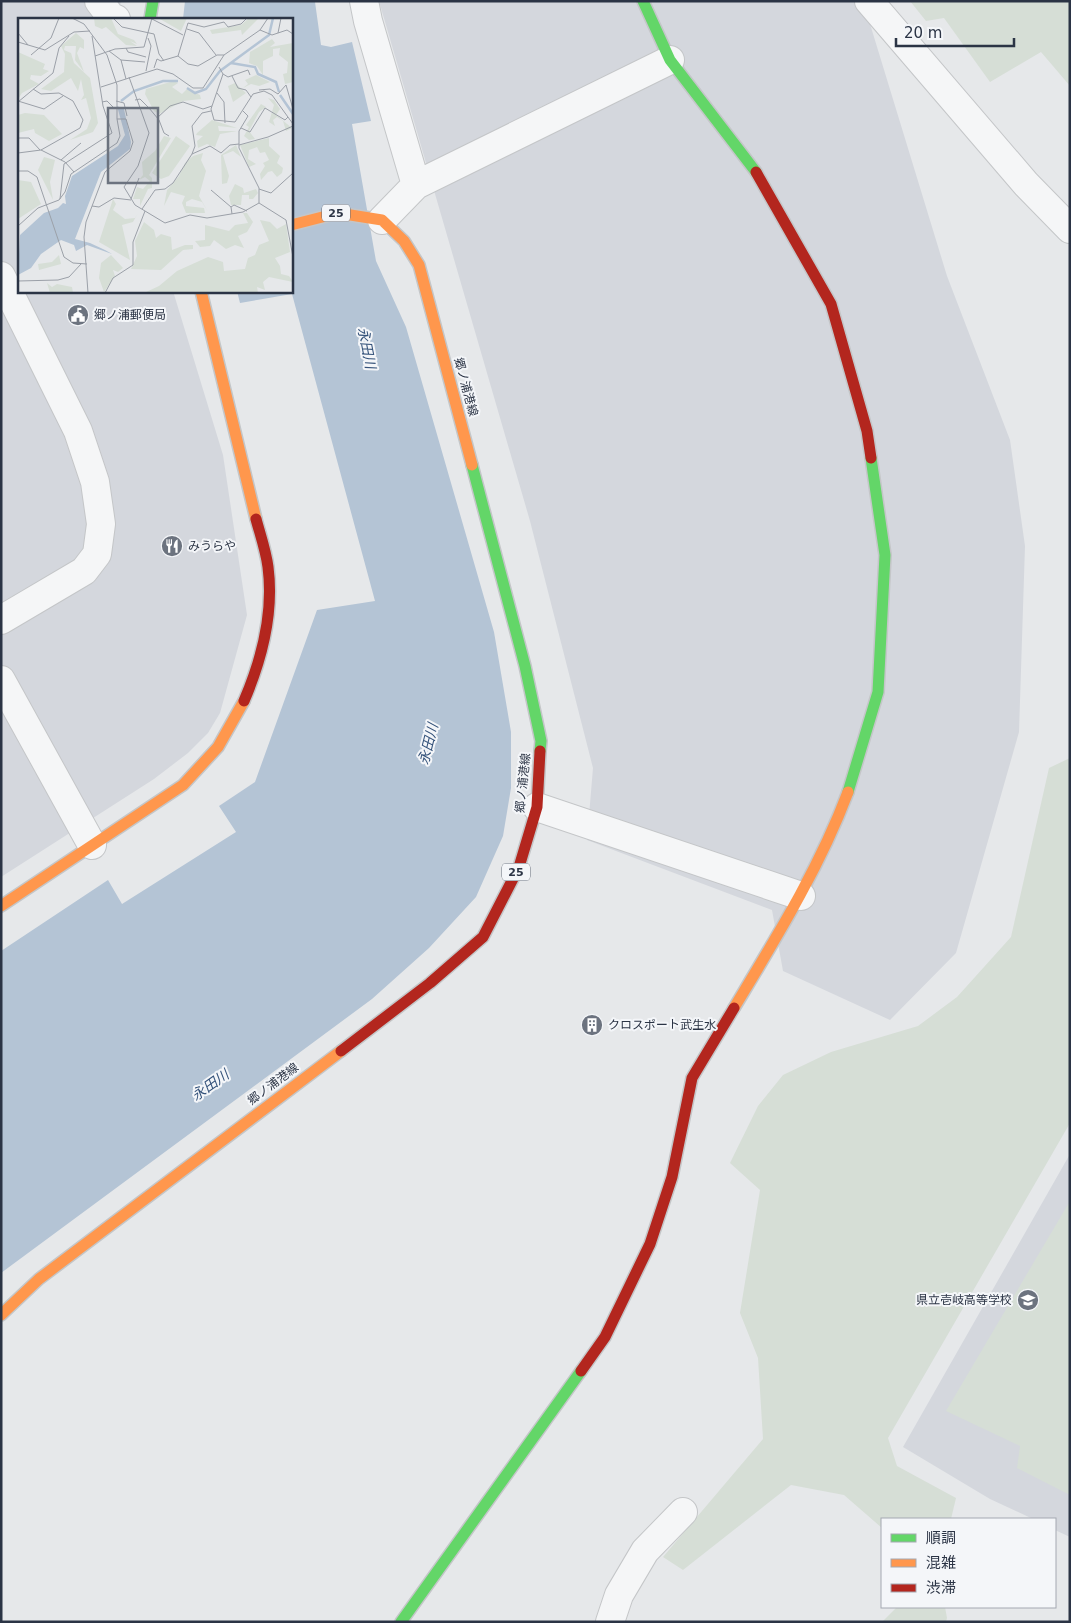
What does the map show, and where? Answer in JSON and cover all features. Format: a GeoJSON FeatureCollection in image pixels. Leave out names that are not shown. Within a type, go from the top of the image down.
{"type":"FeatureCollection","features":[{"type":"Feature","properties":{"kind":"street"},"geometry":{"type":"LineString","coordinates":[[99,1],[114,18]]}},
{"type":"Feature","properties":{"kind":"street"},"geometry":{"type":"LineString","coordinates":[[150,18],[153,1]]}},
{"type":"Feature","properties":{"kind":"street"},"geometry":{"type":"LineString","coordinates":[[364,1],[368,21],[416,185]]}},
{"type":"Feature","properties":{"kind":"street"},"geometry":{"type":"LineString","coordinates":[[400,1622],[605,1337],[650,1244],[672,1177],[692,1078],[801,896],[835,827],[854,777],[878,692],[885,555],[879,502],[867,431],[831,304],[752,164],[670,60],[644,1]]}},
{"type":"Feature","properties":{"kind":"street"},"geometry":{"type":"LineString","coordinates":[[869,1],[1026,184],[1068,220]]}},
{"type":"Feature","properties":{"kind":"street"},"geometry":{"type":"LineString","coordinates":[[382,220],[416,185],[670,60]]}},
{"type":"Feature","properties":{"kind":"street","name":"25"},"geometry":{"type":"LineString","coordinates":[[292,225],[338,213],[382,220]]}},
{"type":"Feature","properties":{"kind":"street","name":"郷ノ浦港線"},"geometry":{"type":"LineString","coordinates":[[1,1315],[39,1279],[430,983],[483,937],[519,867],[537,807],[541,741],[522,656],[419,265],[404,241],[382,220]]}},
{"type":"Feature","properties":{"kind":"street"},"geometry":{"type":"LineString","coordinates":[[1,276],[78,431],[95,482],[102,524],[97,554],[84,571],[1,620]]}},
{"type":"Feature","properties":{"kind":"street"},"geometry":{"type":"LineString","coordinates":[[1,906],[183,784],[202,768],[225,738],[241,711],[255,674],[269,605],[268,567],[201,292]]}},
{"type":"Feature","properties":{"kind":"street"},"geometry":{"type":"LineString","coordinates":[[1,680],[92,845]]}},
{"type":"Feature","properties":{"kind":"street"},"geometry":{"type":"LineString","coordinates":[[537,807],[801,896]]}},
{"type":"Feature","properties":{"kind":"street"},"geometry":{"type":"LineString","coordinates":[[610,1622],[619,1595],[645,1551],[683,1512]]}},
{"type":"Feature","properties":{"kind":"shaded area"},"geometry":{"type":"Polygon","coordinates":[[[1,1],[121,1],[117,18],[18,18],[18,292],[173,292],[223,455],[247,615],[220,713],[208,733],[188,753],[154,779],[1,877],[1,1]]]}},
{"type":"Feature","properties":{"kind":"shaded area"},"geometry":{"type":"Polygon","coordinates":[[[379,1],[863,1],[947,276],[1010,440],[1025,546],[1019,732],[956,953],[890,1020],[783,971],[772,910],[587,840],[593,768],[530,521],[379,1]]]}},
{"type":"Feature","properties":{"kind":"shaded area"},"geometry":{"type":"Polygon","coordinates":[[[910,1],[1070,1],[1070,86],[1041,52],[990,82],[944,18],[926,21],[910,1]]]}},
{"type":"Feature","properties":{"kind":"shaded area"},"geometry":{"type":"Polygon","coordinates":[[[1070,758],[1070,1123],[888,1438],[897,1466],[956,1498],[951,1518],[881,1518],[881,1527],[844,1495],[791,1485],[683,1570],[663,1557],[763,1439],[758,1358],[740,1313],[760,1190],[730,1163],[758,1106],[783,1075],[831,1052],[918,1026],[957,997],[1011,937],[1049,768],[1070,758]]]}},
{"type":"Feature","properties":{"kind":"shaded area","name":"県立壱岐高等学校"},"geometry":{"type":"Polygon","coordinates":[[[1070,1154],[1070,1537],[1056,1530],[1056,1518],[1031,1518],[990,1499],[903,1447],[1070,1154]]]}},
{"type":"Feature","properties":{"kind":"shaded area"},"geometry":{"type":"Polygon","coordinates":[[[1070,1201],[1070,1495],[1017,1468],[1020,1446],[946,1411],[1070,1201]]]}},
{"type":"Feature","properties":{"kind":"shaded area"},"geometry":{"type":"Polygon","coordinates":[[[896,1608],[945,1608],[947,1618],[946,1622],[882,1622],[896,1608]]]}},
{"type":"Feature","properties":{"kind":"water","name":"永田川"},"geometry":{"type":"Polygon","coordinates":[[[185,1],[315,2],[321,45],[331,47],[352,42],[371,121],[352,124],[376,261],[406,327],[494,632],[511,732],[511,788],[503,836],[476,897],[429,948],[372,999],[1,1273],[1,951],[108,880],[122,904],[236,832],[219,806],[255,782],[317,610],[375,601],[292,294],[240,303],[237,292],[292,292],[292,18],[183,18],[185,1]]]}},
{"type":"Feature","properties":{"kind":"traffic: fast"},"geometry":{"type":"LineString","coordinates":[[150,18],[153,1]]}},
{"type":"Feature","properties":{"kind":"traffic: fast"},"geometry":{"type":"LineString","coordinates":[[643,1],[670,60],[756,172]]}},
{"type":"Feature","properties":{"kind":"traffic: fast"},"geometry":{"type":"LineString","coordinates":[[848,792],[878,692],[885,555],[871,458]]}},
{"type":"Feature","properties":{"kind":"traffic: fast"},"geometry":{"type":"LineString","coordinates":[[472,465],[525,666],[541,741],[540,751]]}},
{"type":"Feature","properties":{"kind":"traffic: fast"},"geometry":{"type":"LineString","coordinates":[[401,1622],[581,1371]]}},
{"type":"Feature","properties":{"kind":"traffic: slow"},"geometry":{"type":"LineString","coordinates":[[292,225],[338,213],[382,220],[404,241],[419,265],[472,465]]}},
{"type":"Feature","properties":{"kind":"traffic: slow"},"geometry":{"type":"LineString","coordinates":[[201,292],[256,519]]}},
{"type":"Feature","properties":{"kind":"traffic: slow"},"geometry":{"type":"LineString","coordinates":[[1,906],[183,785],[218,747],[244,701]]}},
{"type":"Feature","properties":{"kind":"traffic: slow"},"geometry":{"type":"LineString","coordinates":[[734,1008],[810,876],[848,792]]}},
{"type":"Feature","properties":{"kind":"traffic: slow"},"geometry":{"type":"LineString","coordinates":[[1,1315],[39,1279],[341,1051]]}},
{"type":"Feature","properties":{"kind":"traffic: jam"},"geometry":{"type":"LineString","coordinates":[[756,172],[831,304],[867,431],[871,458]]}},
{"type":"Feature","properties":{"kind":"traffic: jam"},"geometry":{"type":"LineString","coordinates":[[244,701],[261,652],[268,619],[269,584],[267,561],[256,519]]}},
{"type":"Feature","properties":{"kind":"traffic: jam"},"geometry":{"type":"LineString","coordinates":[[341,1051],[430,983],[483,937],[519,867],[537,807],[540,751]]}},
{"type":"Feature","properties":{"kind":"traffic: jam"},"geometry":{"type":"LineString","coordinates":[[581,1371],[605,1337],[650,1244],[672,1177],[692,1078],[734,1008]]}},
{"type":"Feature","properties":{"kind":"place","name":"郷ノ浦郵便局"},"geometry":{"type":"Point","coordinates":[78,315]}},
{"type":"Feature","properties":{"kind":"place","name":"みうらや"},"geometry":{"type":"Point","coordinates":[172,546]}},
{"type":"Feature","properties":{"kind":"place","name":"クロスポート武生水"},"geometry":{"type":"Point","coordinates":[592,1025]}},
{"type":"Feature","properties":{"kind":"place","name":"県立壱岐高等学校"},"geometry":{"type":"Point","coordinates":[1028,1300]}}]}
